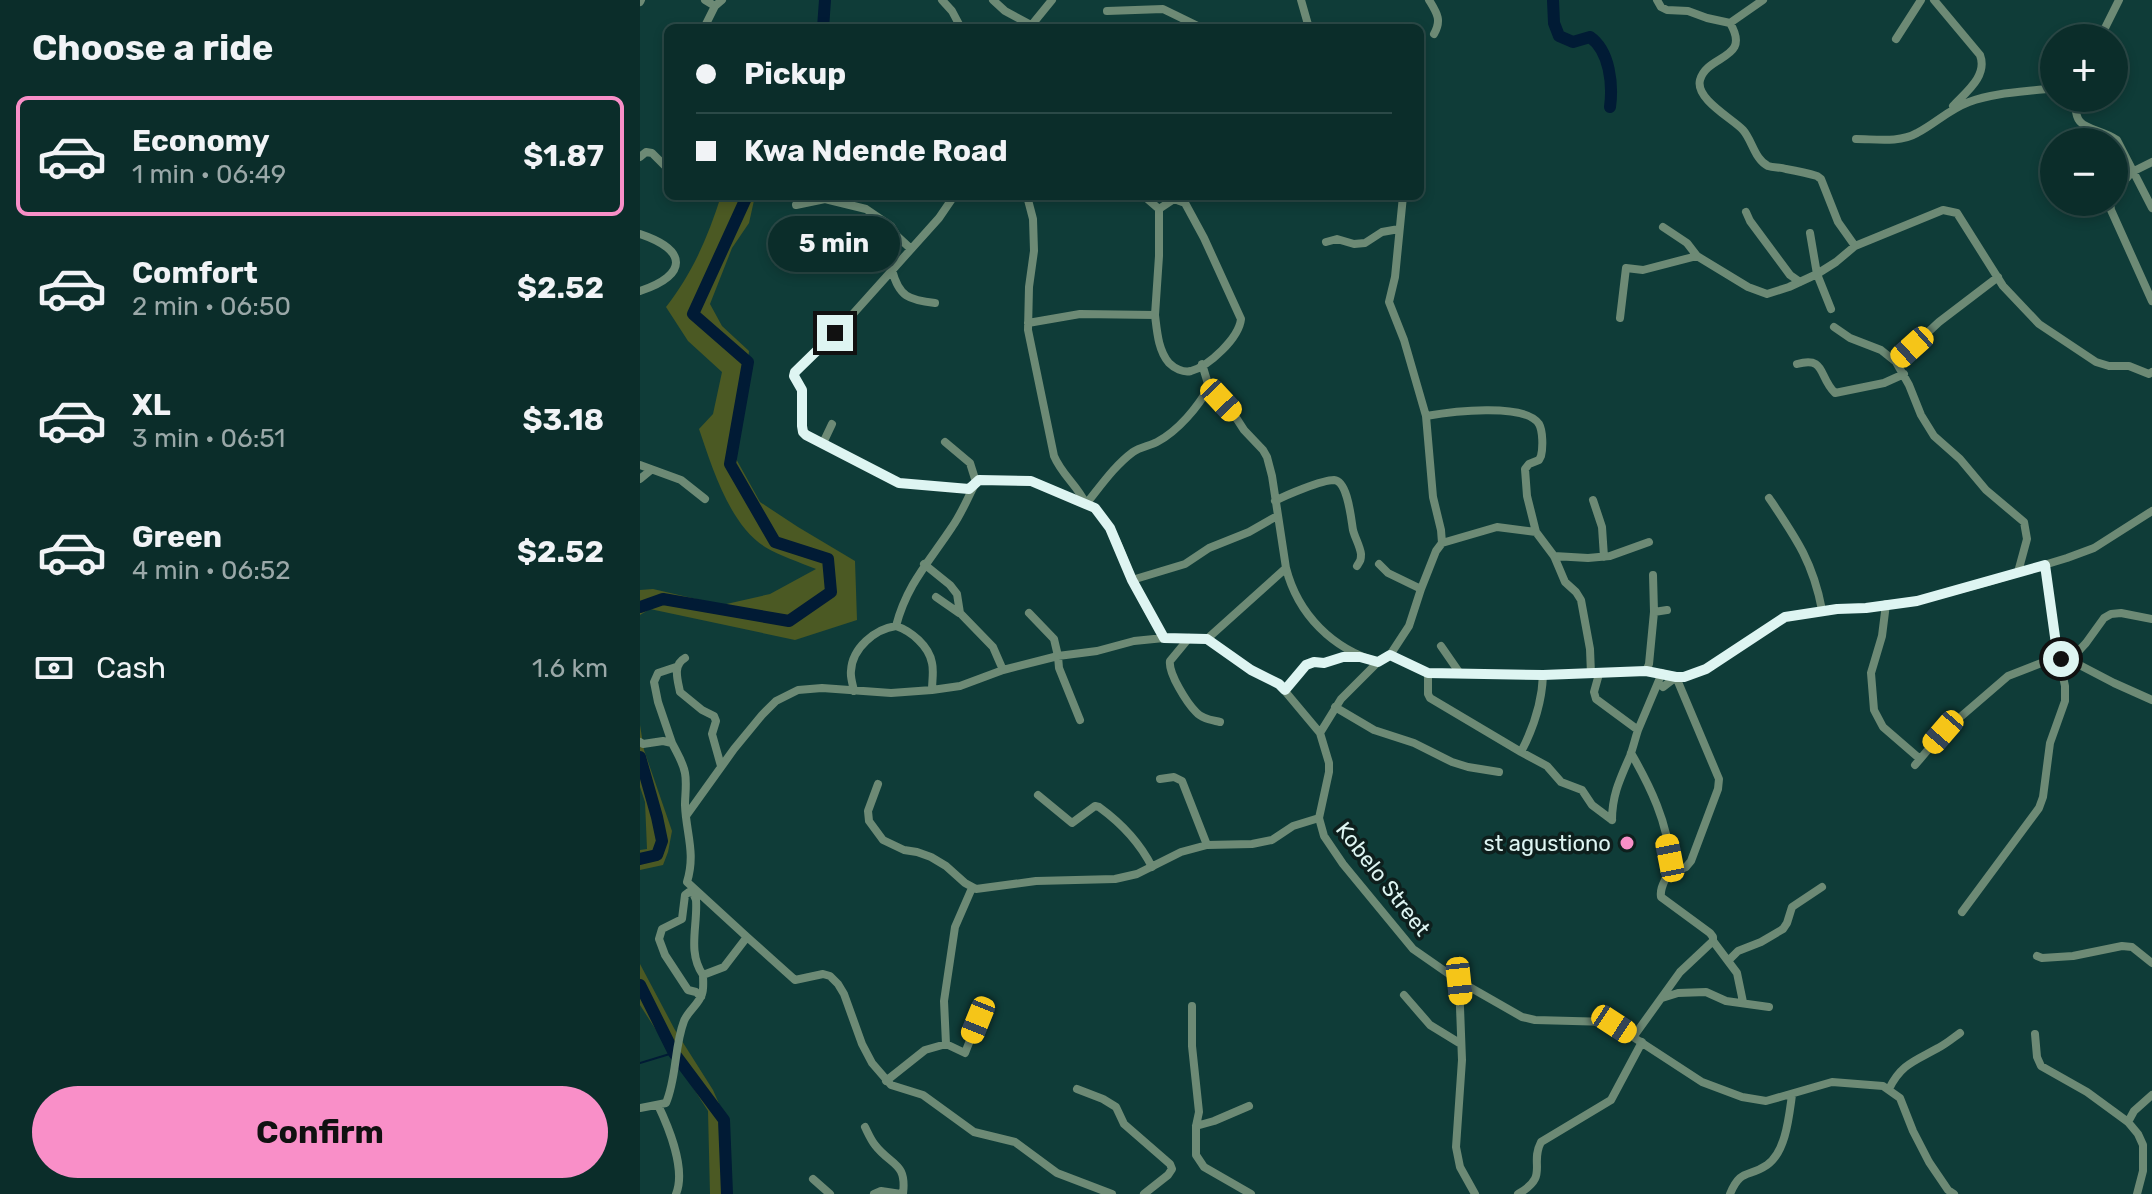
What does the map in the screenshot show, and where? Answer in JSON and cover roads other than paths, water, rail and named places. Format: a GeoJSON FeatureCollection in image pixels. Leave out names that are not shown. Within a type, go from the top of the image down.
{"type":"FeatureCollection","features":[{"type":"Feature","properties":{"kind":"street"},"geometry":{"type":"LineString","coordinates":[[705,0],[719,3],[706,24]]}},
{"type":"Feature","properties":{"kind":"street"},"geometry":{"type":"LineString","coordinates":[[942,0],[959,24]]}},
{"type":"Feature","properties":{"kind":"street"},"geometry":{"type":"LineString","coordinates":[[993,0],[1027,24]]}},
{"type":"Feature","properties":{"kind":"street"},"geometry":{"type":"LineString","coordinates":[[1032,24],[1052,0]]}},
{"type":"Feature","properties":{"kind":"street"},"geometry":{"type":"LineString","coordinates":[[1163,9],[1170,0]]}},
{"type":"Feature","properties":{"kind":"street"},"geometry":{"type":"LineString","coordinates":[[1301,0],[1308,24]]}},
{"type":"Feature","properties":{"kind":"street"},"geometry":{"type":"LineString","coordinates":[[1429,0],[1439,20],[1434,34]]}},
{"type":"Feature","properties":{"kind":"street"},"geometry":{"type":"LineString","coordinates":[[1657,0],[1667,10],[1688,11],[1730,23],[1737,34],[1736,44],[1732,51],[1700,77],[1701,91],[1745,132],[1764,163],[1821,179],[1838,222],[1855,246]]}},
{"type":"Feature","properties":{"kind":"street"},"geometry":{"type":"LineString","coordinates":[[1744,0],[1748,11]]}},
{"type":"Feature","properties":{"kind":"street"},"geometry":{"type":"LineString","coordinates":[[1730,23],[1763,0]]}},
{"type":"Feature","properties":{"kind":"street"},"geometry":{"type":"LineString","coordinates":[[1896,39],[1921,0]]}},
{"type":"Feature","properties":{"kind":"street"},"geometry":{"type":"LineString","coordinates":[[1856,139],[1904,138],[1916,134],[1950,110],[1977,80],[1983,62],[1980,55],[1934,0]]}},
{"type":"Feature","properties":{"kind":"street"},"geometry":{"type":"LineString","coordinates":[[2107,24],[2119,0]]}},
{"type":"Feature","properties":{"kind":"street"},"geometry":{"type":"LineString","coordinates":[[1107,11],[1163,9],[1194,24]]}},
{"type":"Feature","properties":{"kind":"street"},"geometry":{"type":"LineString","coordinates":[[1950,110],[1984,97],[2040,89]]}},
{"type":"Feature","properties":{"kind":"street"},"geometry":{"type":"LineString","coordinates":[[2076,112],[2084,126],[2117,140],[2152,208]]}},
{"type":"Feature","properties":{"kind":"street"},"geometry":{"type":"LineString","coordinates":[[640,157],[646,152],[652,153],[664,165]]}},
{"type":"Feature","properties":{"kind":"street"},"geometry":{"type":"LineString","coordinates":[[2128,177],[2152,162]]}},
{"type":"Feature","properties":{"kind":"street"},"geometry":{"type":"LineString","coordinates":[[796,205],[820,200]]}},
{"type":"Feature","properties":{"kind":"street"},"geometry":{"type":"LineString","coordinates":[[829,200],[866,209],[889,223],[911,249]]}},
{"type":"Feature","properties":{"kind":"street"},"geometry":{"type":"LineString","coordinates":[[952,200],[946,211],[852,315],[795,372],[802,390],[803,432],[899,483],[969,489],[982,480],[1031,481],[1095,508],[1110,528],[1132,580],[1164,638]]}},
{"type":"Feature","properties":{"kind":"street"},"geometry":{"type":"LineString","coordinates":[[1028,200],[1033,219],[1034,251],[1029,287],[1029,337],[1054,456],[1086,504]]}},
{"type":"Feature","properties":{"kind":"street"},"geometry":{"type":"LineString","coordinates":[[1149,200],[1159,209]]}},
{"type":"Feature","properties":{"kind":"street"},"geometry":{"type":"LineString","coordinates":[[1159,209],[1172,200]]}},
{"type":"Feature","properties":{"kind":"street"},"geometry":{"type":"LineString","coordinates":[[1159,209],[1155,315],[1161,348],[1167,361],[1177,369],[1191,371],[1227,346],[1240,327],[1241,319],[1204,238],[1185,203],[1177,200]]}},
{"type":"Feature","properties":{"kind":"street"},"geometry":{"type":"LineString","coordinates":[[1320,733],[1351,687],[1390,655],[1409,626],[1421,589],[1442,543],[1433,497],[1426,416],[1404,340],[1389,302],[1395,277],[1403,200]]}},
{"type":"Feature","properties":{"kind":"street"},"geometry":{"type":"LineString","coordinates":[[1663,227],[1687,243],[1697,256],[1748,287],[1767,294],[1817,274],[1855,246],[1943,210],[1957,213],[2003,286],[2039,324],[2096,362],[2109,366],[2129,366],[2151,374]]}},
{"type":"Feature","properties":{"kind":"street"},"geometry":{"type":"LineString","coordinates":[[1746,212],[1790,275],[1800,282]]}},
{"type":"Feature","properties":{"kind":"street"},"geometry":{"type":"LineString","coordinates":[[2114,216],[2152,301]]}},
{"type":"Feature","properties":{"kind":"street"},"geometry":{"type":"LineString","coordinates":[[1326,242],[1337,239],[1354,244],[1365,243],[1382,232],[1399,229]]}},
{"type":"Feature","properties":{"kind":"street"},"geometry":{"type":"LineString","coordinates":[[1810,233],[1817,274],[1831,309]]}},
{"type":"Feature","properties":{"kind":"street"},"geometry":{"type":"LineString","coordinates":[[640,234],[668,249],[675,256],[676,266],[673,274],[662,282],[640,291]]}},
{"type":"Feature","properties":{"kind":"street"},"geometry":{"type":"LineString","coordinates":[[1620,318],[1626,268],[1643,270],[1697,256]]}},
{"type":"Feature","properties":{"kind":"street"},"geometry":{"type":"LineString","coordinates":[[892,270],[896,285],[903,294],[935,303]]}},
{"type":"Feature","properties":{"kind":"street"},"geometry":{"type":"LineString","coordinates":[[1896,362],[1939,322],[1998,277]]}},
{"type":"Feature","properties":{"kind":"street"},"geometry":{"type":"LineString","coordinates":[[1028,323],[1080,314],[1155,315]]}},
{"type":"Feature","properties":{"kind":"street"},"geometry":{"type":"LineString","coordinates":[[1834,327],[1850,338],[1885,352],[1896,362],[1934,436],[1960,459],[1986,490],[2024,522],[2027,539],[2018,572]]}},
{"type":"Feature","properties":{"kind":"street"},"geometry":{"type":"LineString","coordinates":[[1797,364],[1814,362],[1835,393],[1884,383],[1904,374]]}},
{"type":"Feature","properties":{"kind":"street"},"geometry":{"type":"LineString","coordinates":[[1202,364],[1209,387],[1263,450],[1272,476],[1286,568],[1310,619],[1337,645],[1378,662]]}},
{"type":"Feature","properties":{"kind":"street"},"geometry":{"type":"LineString","coordinates":[[1086,504],[1129,456],[1170,433],[1199,403],[1209,387]]}},
{"type":"Feature","properties":{"kind":"street"},"geometry":{"type":"LineString","coordinates":[[1426,416],[1491,410],[1522,414],[1537,423],[1541,434],[1541,456],[1525,469],[1527,496],[1536,532],[1554,556],[1565,582],[1579,595],[1583,606],[1595,674],[1596,699],[1638,730]]}},
{"type":"Feature","properties":{"kind":"street"},"geometry":{"type":"LineString","coordinates":[[823,443],[832,424]]}},
{"type":"Feature","properties":{"kind":"street"},"geometry":{"type":"LineString","coordinates":[[896,626],[924,564],[956,522],[976,482],[970,463],[945,442]]}},
{"type":"Feature","properties":{"kind":"street"},"geometry":{"type":"LineString","coordinates":[[640,465],[681,480],[705,499]]}},
{"type":"Feature","properties":{"kind":"street"},"geometry":{"type":"LineString","coordinates":[[640,479],[651,470]]}},
{"type":"Feature","properties":{"kind":"street"},"geometry":{"type":"LineString","coordinates":[[1275,501],[1334,480],[1341,483],[1361,552],[1357,566]]}},
{"type":"Feature","properties":{"kind":"street"},"geometry":{"type":"LineString","coordinates":[[1769,498],[1795,534],[1812,571],[1822,610]]}},
{"type":"Feature","properties":{"kind":"street"},"geometry":{"type":"LineString","coordinates":[[1593,500],[1602,527],[1604,557]]}},
{"type":"Feature","properties":{"kind":"street"},"geometry":{"type":"LineString","coordinates":[[1390,655],[1428,673],[1543,675],[1646,671],[1692,675],[1785,617],[1822,610],[1917,601],[2045,565],[2094,548],[2152,511]]}},
{"type":"Feature","properties":{"kind":"street"},"geometry":{"type":"LineString","coordinates":[[1132,580],[1185,564],[1209,548],[1249,532],[1277,516]]}},
{"type":"Feature","properties":{"kind":"street"},"geometry":{"type":"LineString","coordinates":[[1442,543],[1497,527],[1536,532]]}},
{"type":"Feature","properties":{"kind":"street"},"geometry":{"type":"LineString","coordinates":[[1554,556],[1604,557],[1649,542]]}},
{"type":"Feature","properties":{"kind":"street"},"geometry":{"type":"LineString","coordinates":[[924,564],[957,594],[960,613]]}},
{"type":"Feature","properties":{"kind":"street"},"geometry":{"type":"LineString","coordinates":[[1379,564],[1388,573],[1421,589]]}},
{"type":"Feature","properties":{"kind":"street"},"geometry":{"type":"LineString","coordinates":[[1962,912],[2039,808],[2043,797],[2050,743],[2065,701],[2064,659],[2056,644],[2045,565]]}},
{"type":"Feature","properties":{"kind":"street"},"geometry":{"type":"LineString","coordinates":[[686,816],[762,715],[785,695],[806,689],[891,693],[932,690],[960,686],[1003,670],[1058,656],[1097,651],[1134,641],[1207,639],[1286,568]]}},
{"type":"Feature","properties":{"kind":"street"},"geometry":{"type":"LineString","coordinates":[[1646,671],[1654,612],[1653,575]]}},
{"type":"Feature","properties":{"kind":"street"},"geometry":{"type":"LineString","coordinates":[[936,597],[960,613],[993,647],[1003,670]]}},
{"type":"Feature","properties":{"kind":"street"},"geometry":{"type":"LineString","coordinates":[[1886,604],[1882,636],[1872,667],[1874,710],[1883,727],[1918,762],[1943,732],[2008,676],[2078,652],[2104,618],[2111,614],[2152,619]]}},
{"type":"Feature","properties":{"kind":"street"},"geometry":{"type":"LineString","coordinates":[[1654,612],[1667,610]]}},
{"type":"Feature","properties":{"kind":"street"},"geometry":{"type":"LineString","coordinates":[[1029,613],[1054,639],[1059,668],[1080,720]]}},
{"type":"Feature","properties":{"kind":"street"},"geometry":{"type":"LineString","coordinates":[[854,691],[851,670],[858,653],[875,632],[896,626],[913,635],[932,659],[932,690]]}},
{"type":"Feature","properties":{"kind":"street"},"geometry":{"type":"LineString","coordinates":[[1189,638],[1170,661],[1170,672],[1195,712],[1220,722]]}},
{"type":"Feature","properties":{"kind":"street","name":"Kobelo Street"},"geometry":{"type":"LineString","coordinates":[[1207,639],[1251,670],[1279,684],[1320,733],[1329,772],[1319,818],[1331,848],[1413,949],[1459,981],[1522,1017],[1535,1020],[1602,1020],[1614,1024],[1702,1082],[1742,1097],[1766,1101],[1832,1082],[1889,1089]]}},
{"type":"Feature","properties":{"kind":"street"},"geometry":{"type":"LineString","coordinates":[[1441,646],[1459,672]]}},
{"type":"Feature","properties":{"kind":"street"},"geometry":{"type":"LineString","coordinates":[[1285,690],[1306,665],[1343,657],[1360,657]]}},
{"type":"Feature","properties":{"kind":"street"},"geometry":{"type":"LineString","coordinates":[[685,658],[676,667],[658,673],[654,682],[659,707],[685,774],[692,865],[687,882],[795,980],[823,974],[830,976],[844,994],[862,1044],[886,1081],[923,1095],[974,1132],[1012,1141],[1057,1173],[1112,1194]]}},
{"type":"Feature","properties":{"kind":"street"},"geometry":{"type":"LineString","coordinates":[[2064,659],[2152,700]]}},
{"type":"Feature","properties":{"kind":"street"},"geometry":{"type":"LineString","coordinates":[[676,667],[682,695],[714,716],[716,721],[712,734],[721,766]]}},
{"type":"Feature","properties":{"kind":"street"},"geometry":{"type":"LineString","coordinates":[[1428,673],[1430,698],[1547,766],[1561,782],[1582,790],[1592,805],[1611,820],[1614,795],[1638,730],[1668,675]]}},
{"type":"Feature","properties":{"kind":"street"},"geometry":{"type":"LineString","coordinates":[[1521,752],[1533,726],[1543,675]]}},
{"type":"Feature","properties":{"kind":"street"},"geometry":{"type":"LineString","coordinates":[[1659,690],[1668,675]]}},
{"type":"Feature","properties":{"kind":"street"},"geometry":{"type":"LineString","coordinates":[[1667,875],[1686,867],[1691,861],[1719,779],[1668,675]]}},
{"type":"Feature","properties":{"kind":"street"},"geometry":{"type":"LineString","coordinates":[[1335,707],[1374,730],[1414,743],[1444,758],[1468,767],[1499,772]]}},
{"type":"Feature","properties":{"kind":"street"},"geometry":{"type":"LineString","coordinates":[[640,742],[672,743]]}},
{"type":"Feature","properties":{"kind":"street"},"geometry":{"type":"LineString","coordinates":[[1631,753],[1658,806],[1670,858],[1661,897],[1710,933],[1737,973],[1743,1002]]}},
{"type":"Feature","properties":{"kind":"street"},"geometry":{"type":"LineString","coordinates":[[1160,779],[1174,777],[1182,781],[1207,845]]}},
{"type":"Feature","properties":{"kind":"street"},"geometry":{"type":"LineString","coordinates":[[878,784],[868,811],[869,821],[883,840],[904,850],[931,857],[972,888],[1036,881],[1115,879],[1137,874],[1181,852],[1207,845],[1252,844],[1272,840],[1293,826],[1319,818]]}},
{"type":"Feature","properties":{"kind":"street"},"geometry":{"type":"LineString","coordinates":[[1038,795],[1072,823],[1095,806],[1099,807],[1137,843],[1152,867]]}},
{"type":"Feature","properties":{"kind":"street"},"geometry":{"type":"LineString","coordinates":[[1729,960],[1738,951],[1776,934],[1787,923],[1792,907],[1822,887]]}},
{"type":"Feature","properties":{"kind":"street"},"geometry":{"type":"LineString","coordinates":[[946,1044],[944,1001],[955,927],[972,888]]}},
{"type":"Feature","properties":{"kind":"street"},"geometry":{"type":"LineString","coordinates":[[640,1108],[666,1103],[683,1023],[701,997],[703,994],[703,975],[695,955],[696,900],[689,892],[685,895],[682,919],[662,929],[659,939],[665,955],[688,990],[701,997]]}},
{"type":"Feature","properties":{"kind":"street"},"geometry":{"type":"LineString","coordinates":[[703,975],[724,967],[747,937]]}},
{"type":"Feature","properties":{"kind":"street"},"geometry":{"type":"LineString","coordinates":[[1634,1036],[1680,972],[1713,941]]}},
{"type":"Feature","properties":{"kind":"street"},"geometry":{"type":"LineString","coordinates":[[2037,956],[2073,956],[2122,946],[2132,947],[2152,963]]}},
{"type":"Feature","properties":{"kind":"street"},"geometry":{"type":"LineString","coordinates":[[1459,981],[1462,1078],[1456,1147],[1460,1167],[1475,1194]]}},
{"type":"Feature","properties":{"kind":"street"},"geometry":{"type":"LineString","coordinates":[[1661,998],[1696,991],[1726,1001],[1769,1007]]}},
{"type":"Feature","properties":{"kind":"street"},"geometry":{"type":"LineString","coordinates":[[1404,995],[1430,1025],[1461,1044]]}},
{"type":"Feature","properties":{"kind":"street"},"geometry":{"type":"LineString","coordinates":[[1192,1006],[1192,1046],[1199,1112],[1196,1155],[1204,1167],[1251,1194]]}},
{"type":"Feature","properties":{"kind":"street"},"geometry":{"type":"LineString","coordinates":[[886,1081],[925,1050],[946,1044],[965,1053],[978,1020]]}},
{"type":"Feature","properties":{"kind":"street"},"geometry":{"type":"LineString","coordinates":[[1954,1194],[1929,1162],[1900,1098],[1889,1089],[1904,1067],[1960,1033]]}},
{"type":"Feature","properties":{"kind":"street"},"geometry":{"type":"LineString","coordinates":[[2035,1034],[2041,1066],[2087,1092],[2128,1122],[2138,1134],[2143,1145],[2143,1171],[2137,1194]]}},
{"type":"Feature","properties":{"kind":"street"},"geometry":{"type":"LineString","coordinates":[[1518,1194],[1536,1179],[1539,1165],[1537,1151],[1541,1142],[1611,1100],[1642,1042]]}},
{"type":"Feature","properties":{"kind":"street"},"geometry":{"type":"LineString","coordinates":[[1077,1089],[1116,1107],[1124,1124],[1170,1164],[1172,1169],[1168,1175],[1144,1194]]}},
{"type":"Feature","properties":{"kind":"street"},"geometry":{"type":"LineString","coordinates":[[1730,1194],[1741,1176],[1768,1164],[1779,1153],[1792,1095]]}},
{"type":"Feature","properties":{"kind":"street"},"geometry":{"type":"LineString","coordinates":[[2128,1122],[2134,1111],[2152,1095]]}},
{"type":"Feature","properties":{"kind":"street"},"geometry":{"type":"LineString","coordinates":[[658,1105],[674,1147],[680,1180],[676,1194]]}},
{"type":"Feature","properties":{"kind":"street"},"geometry":{"type":"LineString","coordinates":[[1196,1126],[1249,1106]]}},
{"type":"Feature","properties":{"kind":"street"},"geometry":{"type":"LineString","coordinates":[[865,1127],[877,1147],[900,1168],[904,1176],[902,1194],[881,1191],[874,1194]]}},
{"type":"Feature","properties":{"kind":"street"},"geometry":{"type":"LineString","coordinates":[[813,1179],[830,1194]]}},
{"type":"Feature","properties":{"kind":"waterway"},"geometry":{"type":"LineString","coordinates":[[823,24],[825,0]]}},
{"type":"Feature","properties":{"kind":"waterway"},"geometry":{"type":"LineString","coordinates":[[1553,0],[1554,23],[1559,36],[1573,42],[1590,37],[1602,51],[1610,79],[1610,107]]}},
{"type":"Feature","properties":{"kind":"waterway"},"geometry":{"type":"LineString","coordinates":[[640,607],[663,599],[789,621],[831,592],[828,559],[775,542],[730,464],[748,362],[693,314],[745,200]]}},
{"type":"Feature","properties":{"kind":"waterway"},"geometry":{"type":"LineString","coordinates":[[640,757],[662,841],[657,855],[640,859]]}},
{"type":"Feature","properties":{"kind":"waterway"},"geometry":{"type":"LineString","coordinates":[[640,985],[674,1053],[724,1120],[727,1194]]}},
{"type":"Feature","properties":{"kind":"waterway"},"geometry":{"type":"LineString","coordinates":[[640,1063],[673,1053]]}},
{"type":"Feature","properties":{"kind":"place","name":"st agustiono"},"geometry":{"type":"Point","coordinates":[1627,843]}}]}
